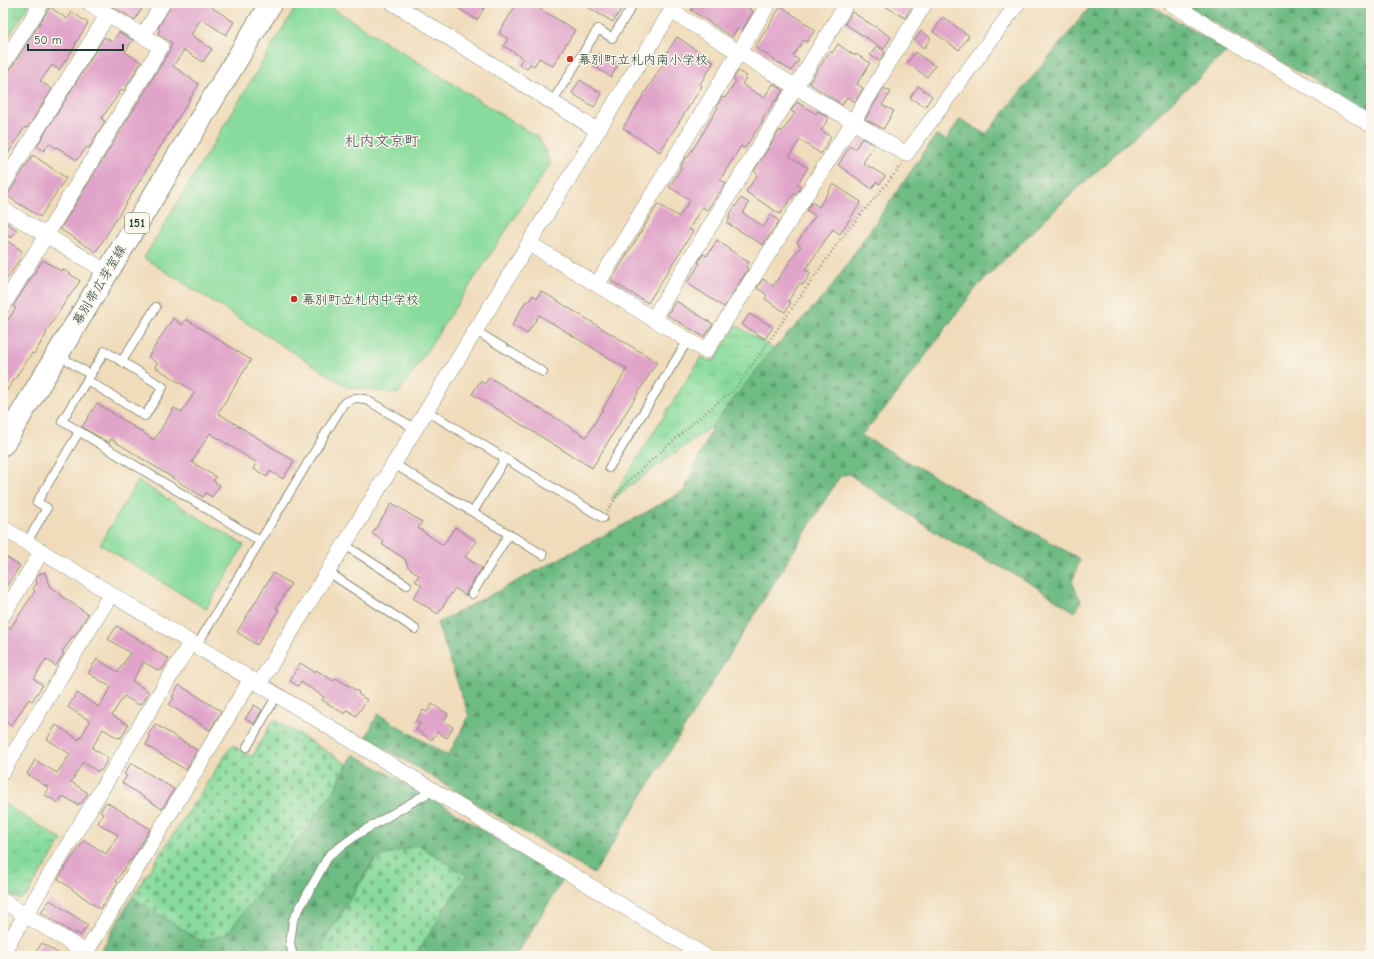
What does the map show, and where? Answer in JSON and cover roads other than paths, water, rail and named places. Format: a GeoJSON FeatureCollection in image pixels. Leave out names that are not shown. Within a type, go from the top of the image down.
{"type":"FeatureCollection","features":[{"type":"Feature","properties":{"kind":"main road","name":"幕別帯広芽室線"},"geometry":{"type":"LineString","coordinates":[[3,444],[271,3]]}},
{"type":"Feature","properties":{"kind":"street"},"geometry":{"type":"LineString","coordinates":[[3,64],[42,3]]}},
{"type":"Feature","properties":{"kind":"street"},"geometry":{"type":"LineString","coordinates":[[4,303],[161,47],[89,3]]}},
{"type":"Feature","properties":{"kind":"street"},"geometry":{"type":"LineString","coordinates":[[143,36],[163,3]]}},
{"type":"Feature","properties":{"kind":"street"},"geometry":{"type":"LineString","coordinates":[[393,3],[597,130]]}},
{"type":"Feature","properties":{"kind":"street"},"geometry":{"type":"LineString","coordinates":[[597,284],[769,3]]}},
{"type":"Feature","properties":{"kind":"street"},"geometry":{"type":"LineString","coordinates":[[653,319],[847,3]]}},
{"type":"Feature","properties":{"kind":"street"},"geometry":{"type":"LineString","coordinates":[[530,244],[706,351],[853,122],[925,3]]}},
{"type":"Feature","properties":{"kind":"street"},"geometry":{"type":"LineString","coordinates":[[3,901],[85,954],[255,682],[345,545],[530,244],[672,6],[739,52],[906,154],[1018,3]]}},
{"type":"Feature","properties":{"kind":"street"},"geometry":{"type":"LineString","coordinates":[[1170,3],[1371,125]]}},
{"type":"Feature","properties":{"kind":"street"},"geometry":{"type":"LineString","coordinates":[[3,185],[108,14]]}},
{"type":"Feature","properties":{"kind":"street"},"geometry":{"type":"LineString","coordinates":[[3,210],[107,272]]}},
{"type":"Feature","properties":{"kind":"street"},"geometry":{"type":"LineString","coordinates":[[3,528],[194,643],[255,682],[705,956]]}},
{"type":"Feature","properties":{"kind":"street"},"geometry":{"type":"LineString","coordinates":[[3,615],[42,551]]}},
{"type":"Feature","properties":{"kind":"street"},"geometry":{"type":"LineString","coordinates":[[3,771],[111,594]]}},
{"type":"Feature","properties":{"kind":"street"},"geometry":{"type":"LineString","coordinates":[[3,952],[194,643]]}},
{"type":"Feature","properties":{"kind":"lane"},"geometry":{"type":"LineString","coordinates":[[552,102],[598,29],[612,38],[634,3]]}},
{"type":"Feature","properties":{"kind":"lane"},"geometry":{"type":"LineString","coordinates":[[122,361],[156,307]]}},
{"type":"Feature","properties":{"kind":"lane"},"geometry":{"type":"LineString","coordinates":[[476,331],[543,372]]}},
{"type":"Feature","properties":{"kind":"lane"},"geometry":{"type":"LineString","coordinates":[[609,468],[688,340]]}},
{"type":"Feature","properties":{"kind":"lane"},"geometry":{"type":"LineString","coordinates":[[57,355],[89,377],[145,416],[163,387],[105,351],[89,377],[62,421],[260,541]]}},
{"type":"Feature","properties":{"kind":"lane"},"geometry":{"type":"LineString","coordinates":[[194,643],[260,541],[344,403],[355,398],[364,399],[416,429]]}},
{"type":"Feature","properties":{"kind":"lane"},"geometry":{"type":"LineString","coordinates":[[427,411],[603,518]]}},
{"type":"Feature","properties":{"kind":"lane"},"geometry":{"type":"LineString","coordinates":[[26,542],[47,508],[37,502],[79,432]]}},
{"type":"Feature","properties":{"kind":"lane"},"geometry":{"type":"LineString","coordinates":[[473,512],[505,459]]}},
{"type":"Feature","properties":{"kind":"lane"},"geometry":{"type":"LineString","coordinates":[[394,464],[543,555]]}},
{"type":"Feature","properties":{"kind":"lane"},"geometry":{"type":"LineString","coordinates":[[472,594],[509,534]]}},
{"type":"Feature","properties":{"kind":"lane"},"geometry":{"type":"LineString","coordinates":[[345,545],[407,585]]}},
{"type":"Feature","properties":{"kind":"lane"},"geometry":{"type":"LineString","coordinates":[[328,572],[415,629]]}},
{"type":"Feature","properties":{"kind":"lane"},"geometry":{"type":"LineString","coordinates":[[247,747],[277,695]]}},
{"type":"Feature","properties":{"kind":"lane"},"geometry":{"type":"LineString","coordinates":[[294,956],[290,944],[293,920],[329,855],[358,834],[433,790]]}},
{"type":"Feature","properties":{"kind":"place","name":"幕別町立札内南小学校"},"geometry":{"type":"Point","coordinates":[570,59]}},
{"type":"Feature","properties":{"kind":"place","name":"幕別町立札内中学校"},"geometry":{"type":"Point","coordinates":[294,299]}},
{"type":"Feature","properties":{"kind":"district","name":"札内文京町"},"geometry":{"type":"Point","coordinates":[382,141]}}]}
